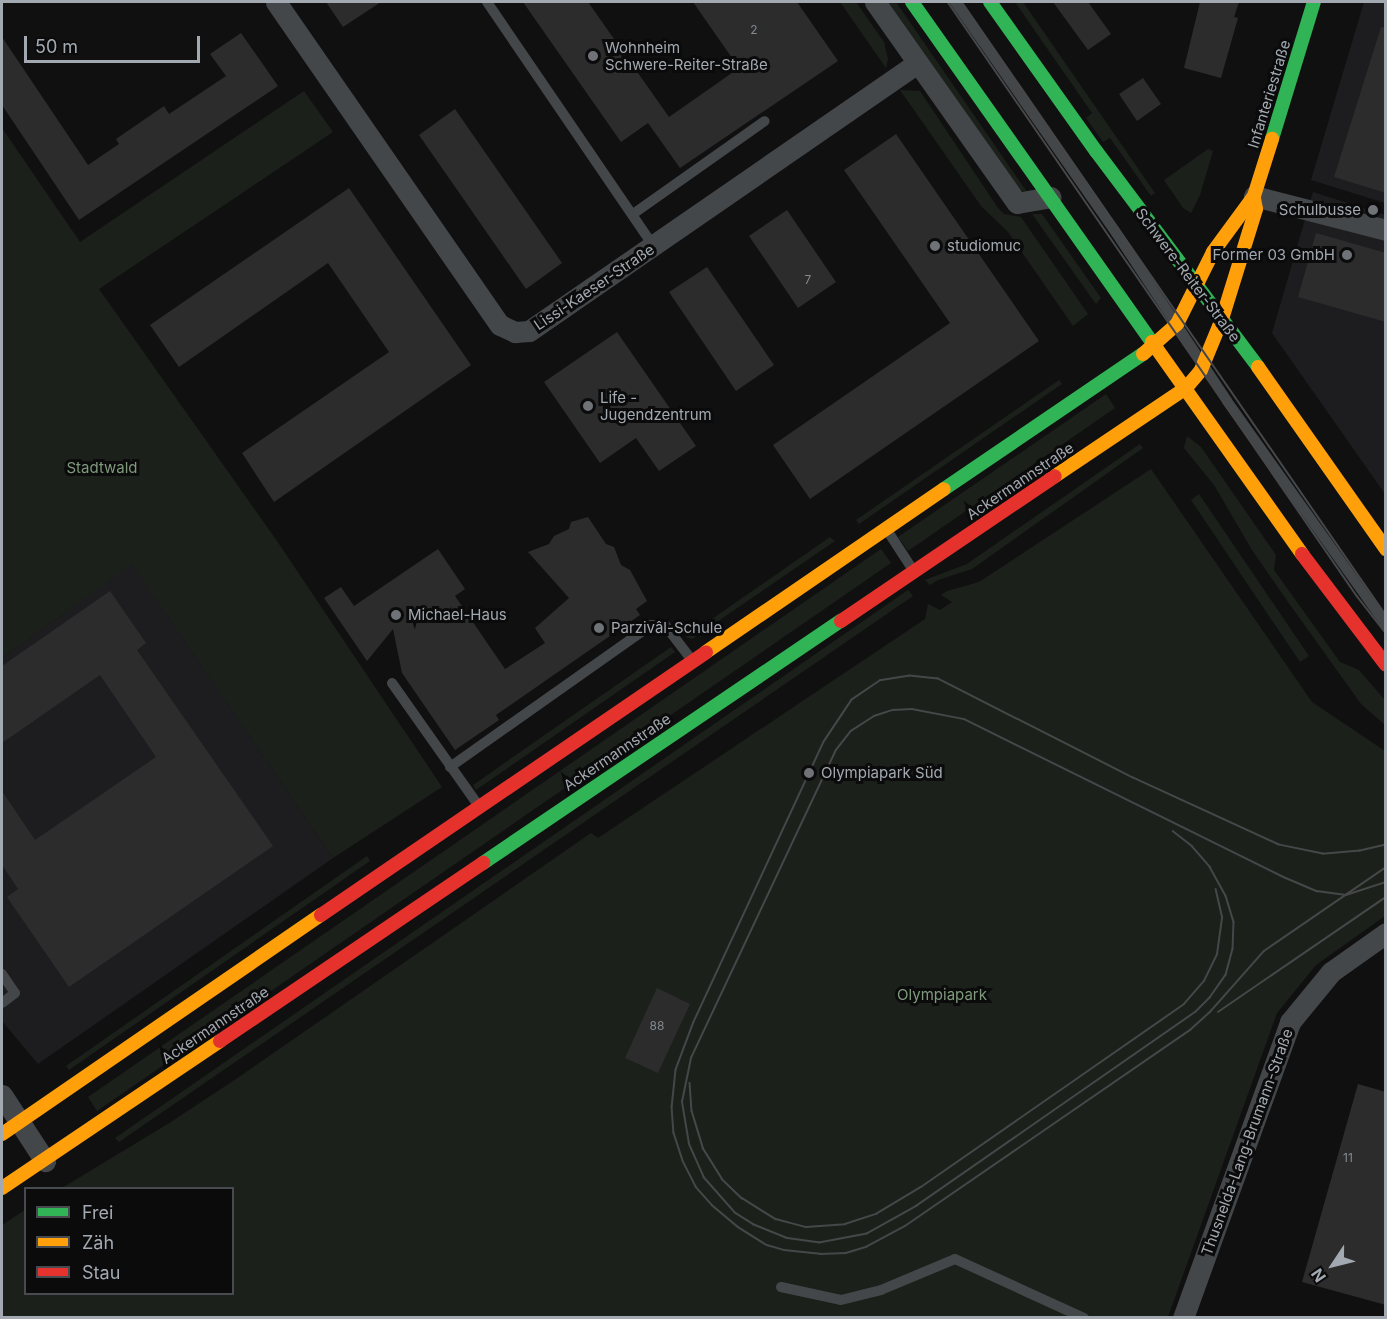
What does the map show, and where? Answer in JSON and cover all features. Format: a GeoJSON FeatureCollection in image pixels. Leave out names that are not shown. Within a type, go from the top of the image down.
{"type":"FeatureCollection","features":[{"type":"Feature","properties":{"kind":"main road"},"geometry":{"type":"LineString","coordinates":[[912,2],[1314,571],[1386,664]]}},
{"type":"Feature","properties":{"kind":"main road","name":"Schwere-Reiter-Straße"},"geometry":{"type":"LineString","coordinates":[[990,2],[1096,152],[1222,319],[1386,549]]}},
{"type":"Feature","properties":{"kind":"main road","name":"Infanteriestraße"},"geometry":{"type":"LineString","coordinates":[[1195,285],[1223,235],[1254,196],[1314,2]]}},
{"type":"Feature","properties":{"kind":"main road","name":"Infanteriestraße"},"geometry":{"type":"LineString","coordinates":[[1222,319],[1256,209],[1254,196]]}},
{"type":"Feature","properties":{"kind":"main road","name":"Ackermannstraße"},"geometry":{"type":"LineString","coordinates":[[2,1134],[1155,345],[1177,324],[1195,285]]}},
{"type":"Feature","properties":{"kind":"main road","name":"Ackermannstraße"},"geometry":{"type":"LineString","coordinates":[[2,1188],[1186,388],[1204,364],[1222,319]]}},
{"type":"Feature","properties":{"kind":"street","name":"Lissi-Kaeser-Straße"},"geometry":{"type":"LineString","coordinates":[[276,2],[501,325],[515,332],[529,331],[918,63]]}},
{"type":"Feature","properties":{"kind":"street"},"geometry":{"type":"LineString","coordinates":[[875,2],[1017,203],[1050,197]]}},
{"type":"Feature","properties":{"kind":"street"},"geometry":{"type":"LineString","coordinates":[[1254,196],[1386,230]]}},
{"type":"Feature","properties":{"kind":"street","name":"Thusnelda-Lang-Brumann-Straße"},"geometry":{"type":"LineString","coordinates":[[1183,1317],[1290,1022],[1331,972],[1386,933]]}},
{"type":"Feature","properties":{"kind":"street"},"geometry":{"type":"LineString","coordinates":[[2,1095],[45,1161]]}},
{"type":"Feature","properties":{"kind":"lane"},"geometry":{"type":"LineString","coordinates":[[487,2],[654,247]]}},
{"type":"Feature","properties":{"kind":"lane"},"geometry":{"type":"LineString","coordinates":[[955,2],[1386,625]]}},
{"type":"Feature","properties":{"kind":"lane"},"geometry":{"type":"LineString","coordinates":[[633,214],[765,121]]}},
{"type":"Feature","properties":{"kind":"lane"},"geometry":{"type":"LineString","coordinates":[[885,528],[915,572]]}},
{"type":"Feature","properties":{"kind":"lane"},"geometry":{"type":"LineString","coordinates":[[450,767],[651,625],[665,625],[692,660]]}},
{"type":"Feature","properties":{"kind":"lane"},"geometry":{"type":"LineString","coordinates":[[392,682],[479,807]]}},
{"type":"Feature","properties":{"kind":"lane"},"geometry":{"type":"LineString","coordinates":[[2,974],[15,993],[2,1003]]}},
{"type":"Feature","properties":{"kind":"lane"},"geometry":{"type":"LineString","coordinates":[[781,1287],[841,1300],[880,1290],[955,1259],[1084,1317]]}},
{"type":"Feature","properties":{"kind":"shaded area"},"geometry":{"type":"Polygon","coordinates":[[[1364,2],[1385,2],[1385,203],[1311,180],[1364,2]]]}},
{"type":"Feature","properties":{"kind":"shaded area"},"geometry":{"type":"Polygon","coordinates":[[[1313,192],[1385,215],[1385,494],[1272,333],[1313,192]]]}},
{"type":"Feature","properties":{"kind":"shaded area"},"geometry":{"type":"Polygon","coordinates":[[[132,563],[333,858],[38,1064],[2,1021],[2,658],[132,563]]]}},
{"type":"Feature","properties":{"kind":"green space"},"geometry":{"type":"Polygon","coordinates":[[[840,2],[856,2],[884,42],[888,59],[886,68],[840,2]]]}},
{"type":"Feature","properties":{"kind":"green space"},"geometry":{"type":"Polygon","coordinates":[[[887,2],[896,2],[1027,192],[1019,190],[887,2]]]}},
{"type":"Feature","properties":{"kind":"green space"},"geometry":{"type":"Polygon","coordinates":[[[1015,2],[1023,2],[1155,193],[1151,196],[1110,138],[1103,142],[1086,118],[1092,113],[1015,2]]]}},
{"type":"Feature","properties":{"kind":"green space"},"geometry":{"type":"Polygon","coordinates":[[[900,90],[920,91],[998,208],[1004,214],[1021,217],[1088,314],[1073,326],[1008,232],[981,206],[900,90]]]}},
{"type":"Feature","properties":{"kind":"green space","name":"Stadtwald"},"geometry":{"type":"Polygon","coordinates":[[[304,91],[333,132],[99,289],[277,541],[442,787],[333,858],[132,564],[2,658],[2,128],[80,242],[304,91]]]}},
{"type":"Feature","properties":{"kind":"green space"},"geometry":{"type":"Polygon","coordinates":[[[1208,149],[1213,151],[1200,195],[1191,213],[1183,208],[1164,180],[1208,149]]]}},
{"type":"Feature","properties":{"kind":"green space"},"geometry":{"type":"Polygon","coordinates":[[[1032,214],[1042,214],[1101,298],[1096,304],[1032,214]]]}},
{"type":"Feature","properties":{"kind":"green space"},"geometry":{"type":"Polygon","coordinates":[[[1059,380],[1062,384],[859,524],[856,520],[1059,380]]]}},
{"type":"Feature","properties":{"kind":"green space"},"geometry":{"type":"Polygon","coordinates":[[[1106,394],[1115,408],[908,551],[898,537],[1106,394]]]}},
{"type":"Feature","properties":{"kind":"green space"},"geometry":{"type":"Polygon","coordinates":[[[1187,436],[1201,447],[1276,555],[1274,570],[1340,662],[1359,670],[1385,700],[1385,725],[1361,704],[1252,550],[1214,485],[1184,448],[1187,436]]]}},
{"type":"Feature","properties":{"kind":"green space"},"geometry":{"type":"Polygon","coordinates":[[[1140,444],[1143,448],[972,569],[938,580],[930,585],[925,580],[967,564],[1140,444]]]}},
{"type":"Feature","properties":{"kind":"green space","name":"Olympiapark"},"geometry":{"type":"Polygon","coordinates":[[[1151,469],[1312,702],[1385,751],[1385,916],[1316,965],[1277,1013],[1168,1317],[2,1318],[2,1225],[24,1211],[24,1295],[234,1295],[234,1187],[64,1187],[171,1122],[236,1079],[591,833],[598,838],[925,619],[928,604],[940,610],[952,602],[941,595],[947,591],[979,582],[1151,469]]]}},
{"type":"Feature","properties":{"kind":"green space"},"geometry":{"type":"Polygon","coordinates":[[[1199,494],[1309,656],[1300,662],[1191,500],[1199,494]]]}},
{"type":"Feature","properties":{"kind":"green space"},"geometry":{"type":"Polygon","coordinates":[[[830,537],[835,541],[692,639],[686,637],[830,537]]]}},
{"type":"Feature","properties":{"kind":"green space"},"geometry":{"type":"Polygon","coordinates":[[[881,549],[891,563],[97,1111],[88,1097],[881,549]]]}},
{"type":"Feature","properties":{"kind":"green space"},"geometry":{"type":"Polygon","coordinates":[[[908,590],[913,596],[119,1142],[115,1138],[908,590]]]}},
{"type":"Feature","properties":{"kind":"green space"},"geometry":{"type":"Polygon","coordinates":[[[671,647],[675,652],[476,790],[473,785],[671,647]]]}},
{"type":"Feature","properties":{"kind":"green space"},"geometry":{"type":"Polygon","coordinates":[[[367,856],[370,861],[69,1070],[66,1066],[367,856]]]}},
{"type":"Feature","properties":{"kind":"building"},"geometry":{"type":"Polygon","coordinates":[[[326,2],[381,2],[343,27],[326,2]]]}},
{"type":"Feature","properties":{"kind":"building"},"geometry":{"type":"Polygon","coordinates":[[[523,2],[588,2],[669,117],[739,68],[693,2],[797,2],[838,61],[680,168],[648,123],[621,142],[523,2]]]}},
{"type":"Feature","properties":{"kind":"building"},"geometry":{"type":"Polygon","coordinates":[[[1053,2],[1088,2],[1111,34],[1088,50],[1053,2]]]}},
{"type":"Feature","properties":{"kind":"building"},"geometry":{"type":"Polygon","coordinates":[[[1200,2],[1239,2],[1234,17],[1238,18],[1221,78],[1184,68],[1200,2]]]}},
{"type":"Feature","properties":{"kind":"building"},"geometry":{"type":"Polygon","coordinates":[[[1381,27],[1386,28],[1386,193],[1334,177],[1381,27]]]}},
{"type":"Feature","properties":{"kind":"building"},"geometry":{"type":"Polygon","coordinates":[[[241,33],[278,86],[79,220],[2,105],[2,37],[88,165],[119,144],[116,139],[164,106],[169,114],[226,76],[210,54],[241,33]]]}},
{"type":"Feature","properties":{"kind":"building"},"geometry":{"type":"Polygon","coordinates":[[[1143,78],[1161,104],[1137,121],[1119,94],[1143,78]]]}},
{"type":"Feature","properties":{"kind":"building"},"geometry":{"type":"Polygon","coordinates":[[[455,109],[562,263],[526,289],[419,135],[455,109]]]}},
{"type":"Feature","properties":{"kind":"building","name":"studiomuc"},"geometry":{"type":"Polygon","coordinates":[[[896,134],[1039,341],[810,499],[773,445],[950,323],[844,170],[896,134]]]}},
{"type":"Feature","properties":{"kind":"building"},"geometry":{"type":"Polygon","coordinates":[[[349,188],[471,365],[274,502],[242,453],[389,352],[328,263],[179,367],[150,325],[349,188]]]}},
{"type":"Feature","properties":{"kind":"building"},"geometry":{"type":"Polygon","coordinates":[[[787,210],[836,282],[798,308],[749,236],[787,210]]]}},
{"type":"Feature","properties":{"kind":"building"},"geometry":{"type":"Polygon","coordinates":[[[1316,233],[1386,253],[1386,322],[1298,297],[1316,233]]]}},
{"type":"Feature","properties":{"kind":"building"},"geometry":{"type":"Polygon","coordinates":[[[707,267],[774,365],[736,391],[669,292],[707,267]]]}},
{"type":"Feature","properties":{"kind":"building"},"geometry":{"type":"Polygon","coordinates":[[[617,332],[696,446],[659,471],[636,438],[600,463],[544,382],[617,332]]]}},
{"type":"Feature","properties":{"kind":"building"},"geometry":{"type":"Polygon","coordinates":[[[588,517],[606,544],[614,547],[621,565],[630,570],[647,601],[636,609],[640,615],[496,715],[499,720],[455,750],[402,673],[393,629],[367,661],[324,598],[341,587],[354,606],[438,549],[465,589],[455,596],[505,669],[545,643],[535,628],[569,598],[528,552],[549,544],[554,536],[569,529],[571,522],[588,517]]]}},
{"type":"Feature","properties":{"kind":"building"},"geometry":{"type":"Polygon","coordinates":[[[110,591],[146,643],[137,650],[273,846],[69,987],[7,897],[18,889],[2,865],[2,791],[35,840],[156,757],[100,675],[2,743],[2,666],[110,591]]]}},
{"type":"Feature","properties":{"kind":"building"},"geometry":{"type":"Polygon","coordinates":[[[657,988],[690,1004],[658,1073],[625,1058],[657,988]]]}},
{"type":"Feature","properties":{"kind":"building"},"geometry":{"type":"Polygon","coordinates":[[[1358,1084],[1386,1092],[1386,1305],[1302,1282],[1358,1084]]]}},
{"type":"Feature","properties":{"kind":"tram line"},"geometry":{"type":"LineString","coordinates":[[948,2],[1357,596],[1386,633]]}},
{"type":"Feature","properties":{"kind":"tram line"},"geometry":{"type":"LineString","coordinates":[[962,2],[1386,615]]}},
{"type":"Feature","properties":{"kind":"tram line"},"geometry":{"type":"LineString","coordinates":[[1386,845],[1360,851],[1323,854],[1279,845],[1133,778],[938,679],[910,676],[880,681],[852,700],[824,742],[694,1022],[676,1070],[672,1106],[674,1133],[683,1161],[696,1187],[712,1205],[738,1227],[767,1245],[784,1250],[820,1254],[846,1253],[866,1247],[905,1226],[1190,1030],[1210,1012],[1264,951],[1386,867]]}},
{"type":"Feature","properties":{"kind":"tram line"},"geometry":{"type":"LineString","coordinates":[[1173,831],[1192,846],[1210,867],[1226,896],[1234,922],[1233,949],[1226,975],[1210,998],[1196,1012],[917,1206],[867,1234],[820,1243],[786,1238],[754,1225],[735,1213],[704,1178],[689,1144],[682,1102],[691,1058],[836,750],[851,731],[874,716],[893,710],[912,709],[964,719],[1286,878],[1317,891],[1346,895],[1386,882]]}},
{"type":"Feature","properties":{"kind":"tram line"},"geometry":{"type":"LineString","coordinates":[[690,1083],[692,1111],[703,1148],[722,1179],[742,1198],[776,1219],[806,1227],[845,1224],[876,1214],[921,1187],[1184,1004],[1204,981],[1217,954],[1222,917],[1216,890]]}},
{"type":"Feature","properties":{"kind":"tram line"},"geometry":{"type":"LineString","coordinates":[[1218,1012],[1386,897]]}},
{"type":"Feature","properties":{"kind":"traffic: fast"},"geometry":{"type":"LineString","coordinates":[[912,2],[1152,342]]}},
{"type":"Feature","properties":{"kind":"traffic: fast"},"geometry":{"type":"LineString","coordinates":[[990,2],[1096,151],[1258,367]]}},
{"type":"Feature","properties":{"kind":"traffic: fast"},"geometry":{"type":"LineString","coordinates":[[1272,139],[1314,2]]}},
{"type":"Feature","properties":{"kind":"traffic: fast"},"geometry":{"type":"LineString","coordinates":[[944,489],[1143,354]]}},
{"type":"Feature","properties":{"kind":"traffic: fast"},"geometry":{"type":"LineString","coordinates":[[483,863],[841,621]]}},
{"type":"Feature","properties":{"kind":"traffic: slow"},"geometry":{"type":"LineString","coordinates":[[1143,354],[1177,324],[1213,252],[1254,196],[1272,139]]}},
{"type":"Feature","properties":{"kind":"traffic: slow"},"geometry":{"type":"LineString","coordinates":[[1055,476],[1186,388],[1201,370],[1222,319],[1256,209],[1254,199]]}},
{"type":"Feature","properties":{"kind":"traffic: slow"},"geometry":{"type":"LineString","coordinates":[[1152,342],[1302,554]]}},
{"type":"Feature","properties":{"kind":"traffic: slow"},"geometry":{"type":"LineString","coordinates":[[1258,367],[1386,549]]}},
{"type":"Feature","properties":{"kind":"traffic: slow"},"geometry":{"type":"LineString","coordinates":[[706,652],[944,489]]}},
{"type":"Feature","properties":{"kind":"traffic: slow"},"geometry":{"type":"LineString","coordinates":[[2,1134],[321,915]]}},
{"type":"Feature","properties":{"kind":"traffic: slow"},"geometry":{"type":"LineString","coordinates":[[2,1188],[220,1041]]}},
{"type":"Feature","properties":{"kind":"traffic: jam"},"geometry":{"type":"LineString","coordinates":[[841,621],[1055,476]]}},
{"type":"Feature","properties":{"kind":"traffic: jam"},"geometry":{"type":"LineString","coordinates":[[1302,554],[1386,665]]}},
{"type":"Feature","properties":{"kind":"traffic: jam"},"geometry":{"type":"LineString","coordinates":[[321,915],[706,652]]}},
{"type":"Feature","properties":{"kind":"traffic: jam"},"geometry":{"type":"LineString","coordinates":[[220,1041],[483,863]]}},
{"type":"Feature","properties":{"kind":"place","name":"Wohnheim Schwere-Reiter-Straße"},"geometry":{"type":"Point","coordinates":[593,56]}},
{"type":"Feature","properties":{"kind":"place","name":"Schulbusse"},"geometry":{"type":"Point","coordinates":[1373,210]}},
{"type":"Feature","properties":{"kind":"place","name":"studiomuc"},"geometry":{"type":"Point","coordinates":[935,246]}},
{"type":"Feature","properties":{"kind":"place","name":"Former 03 GmbH"},"geometry":{"type":"Point","coordinates":[1347,255]}},
{"type":"Feature","properties":{"kind":"place","name":"Life - Jugendzentrum"},"geometry":{"type":"Point","coordinates":[588,406]}},
{"type":"Feature","properties":{"kind":"place","name":"Michael-Haus"},"geometry":{"type":"Point","coordinates":[396,615]}},
{"type":"Feature","properties":{"kind":"place","name":"Parzivâl-Schule"},"geometry":{"type":"Point","coordinates":[599,628]}},
{"type":"Feature","properties":{"kind":"place","name":"Olympiapark Süd"},"geometry":{"type":"Point","coordinates":[809,773]}}]}
